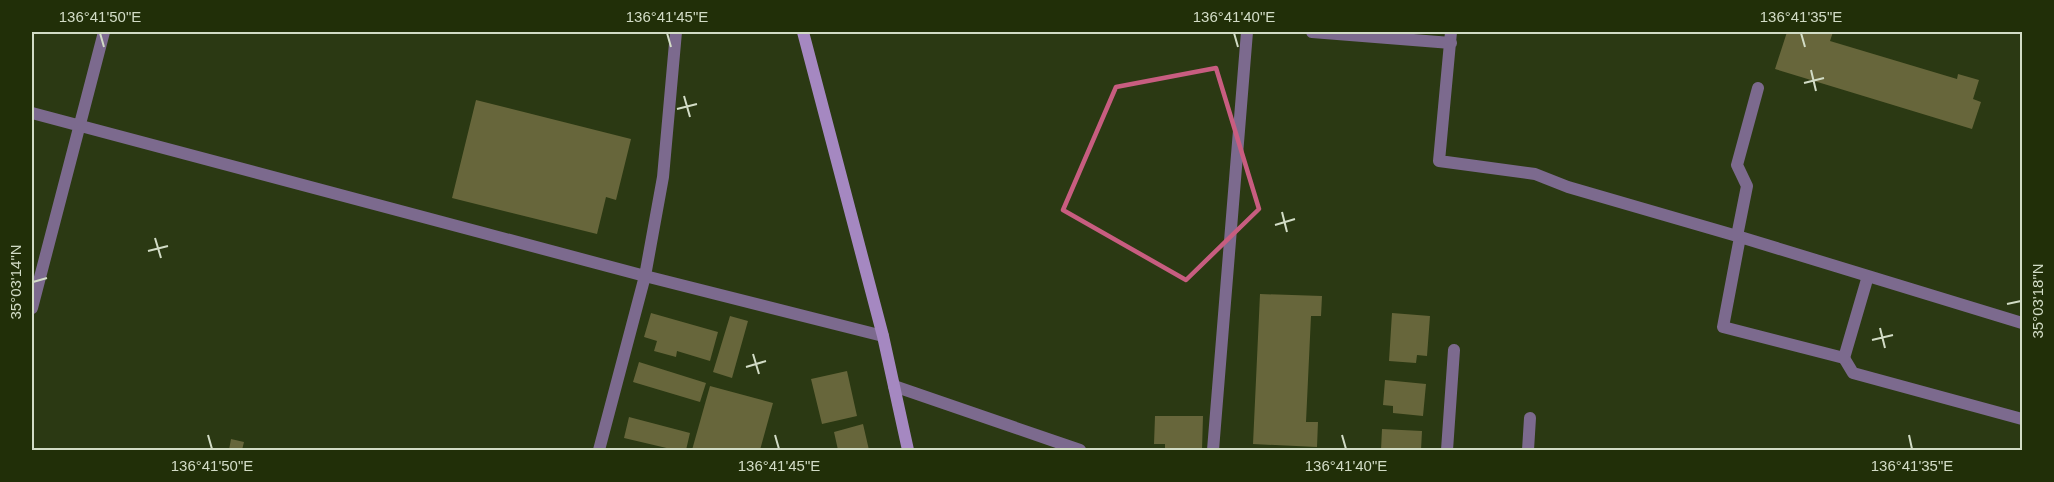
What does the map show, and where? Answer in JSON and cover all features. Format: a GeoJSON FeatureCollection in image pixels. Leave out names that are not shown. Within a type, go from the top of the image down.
{"type":"FeatureCollection","features":[{"type":"Feature","properties":{"kind":"street"},"geometry":{"type":"LineString","coordinates":[[32,308],[104,32]]}},
{"type":"Feature","properties":{"kind":"street"},"geometry":{"type":"LineString","coordinates":[[599,450],[645,276],[663,177],[676,32]]}},
{"type":"Feature","properties":{"kind":"street"},"geometry":{"type":"LineString","coordinates":[[803,32],[883,336],[908,450]]}},
{"type":"Feature","properties":{"kind":"street"},"geometry":{"type":"LineString","coordinates":[[1213,450],[1247,32]]}},
{"type":"Feature","properties":{"kind":"street"},"geometry":{"type":"LineString","coordinates":[[1312,32],[1451,38],[1440,160],[1535,174],[1568,187],[1739,236],[2022,323]]}},
{"type":"Feature","properties":{"kind":"street"},"geometry":{"type":"LineString","coordinates":[[1758,88],[1737,165],[1747,186],[1723,327],[1844,358],[1853,373],[2022,419]]}},
{"type":"Feature","properties":{"kind":"street"},"geometry":{"type":"LineString","coordinates":[[32,113],[645,276],[883,336]]}},
{"type":"Feature","properties":{"kind":"street"},"geometry":{"type":"LineString","coordinates":[[1844,358],[1868,276]]}},
{"type":"Feature","properties":{"kind":"street"},"geometry":{"type":"LineString","coordinates":[[1447,450],[1454,350]]}},
{"type":"Feature","properties":{"kind":"street"},"geometry":{"type":"LineString","coordinates":[[894,386],[1080,450]]}},
{"type":"Feature","properties":{"kind":"street"},"geometry":{"type":"LineString","coordinates":[[1528,450],[1530,418]]}},
{"type":"Feature","properties":{"kind":"highlighted area"},"geometry":{"type":"Polygon","coordinates":[[[1216,68],[1259,209],[1186,280],[1063,210],[1116,87],[1216,68]]]}},
{"type":"Feature","properties":{"kind":"building"},"geometry":{"type":"Polygon","coordinates":[[[1787,32],[1833,32],[1830,41],[1957,79],[1958,74],[1979,80],[1973,99],[1981,102],[1972,129],[1775,69],[1787,32]]]}},
{"type":"Feature","properties":{"kind":"building"},"geometry":{"type":"Polygon","coordinates":[[[476,100],[631,139],[616,200],[606,197],[597,234],[452,198],[476,100]]]}},
{"type":"Feature","properties":{"kind":"building"},"geometry":{"type":"Polygon","coordinates":[[[1260,294],[1322,296],[1321,316],[1311,316],[1306,422],[1318,422],[1317,447],[1253,444],[1260,294]]]}},
{"type":"Feature","properties":{"kind":"building"},"geometry":{"type":"Polygon","coordinates":[[[651,313],[718,332],[710,361],[677,351],[676,357],[654,351],[657,341],[644,337],[651,313]]]}},
{"type":"Feature","properties":{"kind":"building"},"geometry":{"type":"Polygon","coordinates":[[[1392,313],[1430,316],[1427,356],[1417,355],[1416,363],[1389,361],[1392,313]]]}},
{"type":"Feature","properties":{"kind":"building"},"geometry":{"type":"Polygon","coordinates":[[[730,316],[748,321],[732,378],[713,372],[730,316]]]}},
{"type":"Feature","properties":{"kind":"building"},"geometry":{"type":"Polygon","coordinates":[[[639,362],[706,383],[700,402],[633,382],[639,362]]]}},
{"type":"Feature","properties":{"kind":"building"},"geometry":{"type":"Polygon","coordinates":[[[847,371],[857,416],[822,424],[811,379],[847,371]]]}},
{"type":"Feature","properties":{"kind":"building"},"geometry":{"type":"Polygon","coordinates":[[[1385,380],[1426,384],[1423,416],[1393,413],[1393,406],[1383,405],[1385,380]]]}},
{"type":"Feature","properties":{"kind":"building"},"geometry":{"type":"Polygon","coordinates":[[[710,386],[773,403],[760,450],[692,450],[710,386]]]}},
{"type":"Feature","properties":{"kind":"building"},"geometry":{"type":"Polygon","coordinates":[[[1155,416],[1203,416],[1202,450],[1165,450],[1165,444],[1154,444],[1155,416]]]}},
{"type":"Feature","properties":{"kind":"building"},"geometry":{"type":"Polygon","coordinates":[[[629,417],[690,433],[686,450],[675,450],[624,438],[629,417]]]}},
{"type":"Feature","properties":{"kind":"building"},"geometry":{"type":"Polygon","coordinates":[[[863,424],[869,450],[838,450],[834,432],[863,424]]]}},
{"type":"Feature","properties":{"kind":"building"},"geometry":{"type":"Polygon","coordinates":[[[1382,429],[1422,431],[1421,450],[1381,450],[1382,429]]]}},
{"type":"Feature","properties":{"kind":"building"},"geometry":{"type":"Polygon","coordinates":[[[231,439],[244,442],[242,450],[229,450],[231,439]]]}}]}
